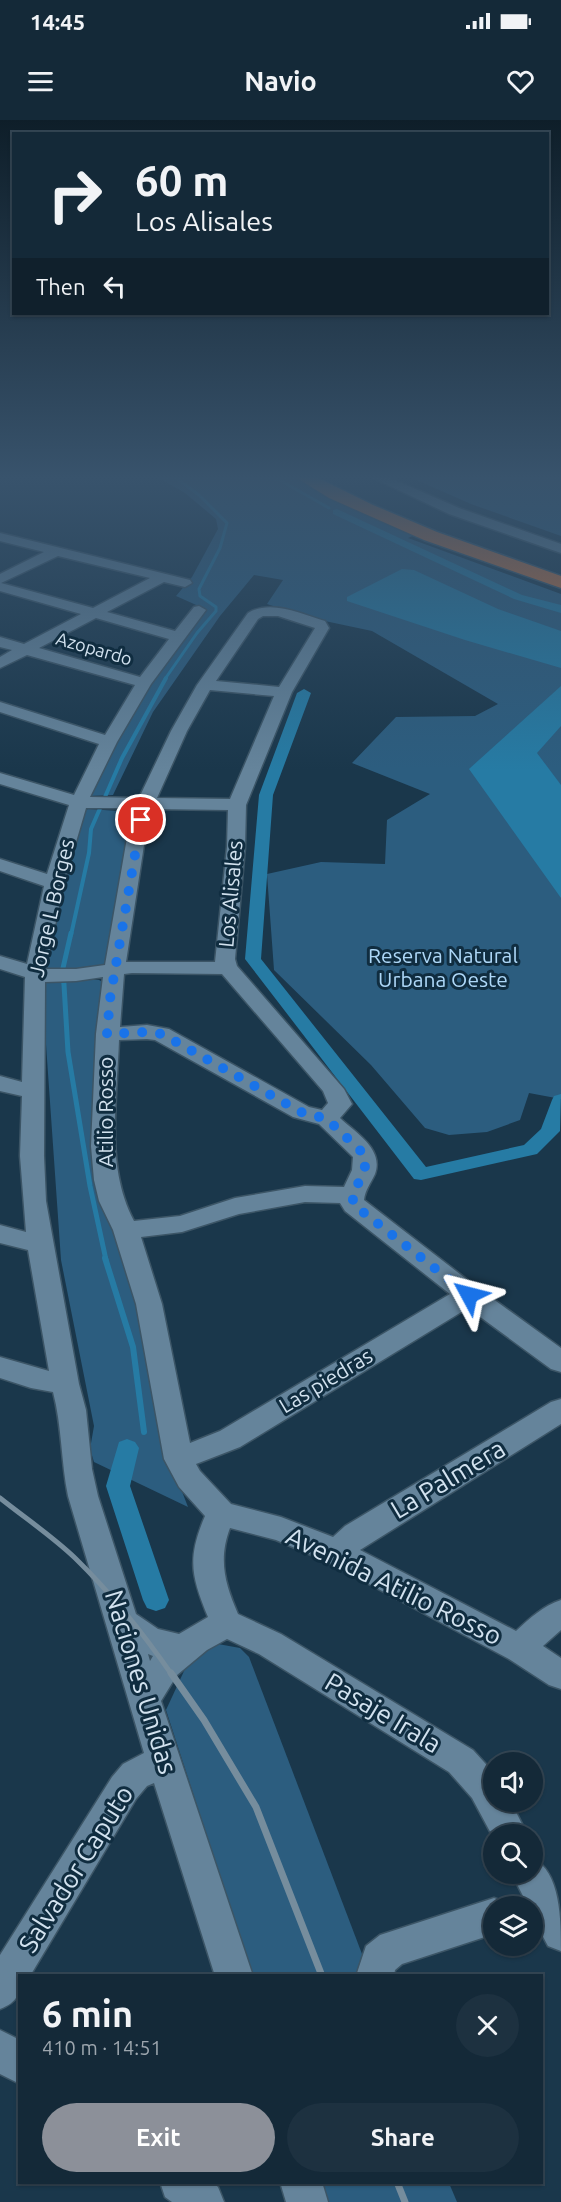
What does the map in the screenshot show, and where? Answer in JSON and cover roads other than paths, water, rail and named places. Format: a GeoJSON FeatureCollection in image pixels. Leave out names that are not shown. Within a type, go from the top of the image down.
{"type":"FeatureCollection","features":[{"type":"Feature","properties":{"kind":"highway"},"geometry":{"type":"LineString","coordinates":[[542,575],[561,582]]}},
{"type":"Feature","properties":{"kind":"street"},"geometry":{"type":"LineString","coordinates":[[150,575],[185,584]]}},
{"type":"Feature","properties":{"kind":"street"},"geometry":{"type":"LineString","coordinates":[[0,663],[161,578]]}},
{"type":"Feature","properties":{"kind":"street"},"geometry":{"type":"LineString","coordinates":[[0,587],[179,637]]}},
{"type":"Feature","properties":{"kind":"street","name":"Jorge L Borges"},"geometry":{"type":"LineString","coordinates":[[65,1384],[34,1201],[33,1090],[51,975],[54,883],[79,802],[109,742],[144,683],[199,610]]}},
{"type":"Feature","properties":{"kind":"street","name":"Atilio Rosso"},"geometry":{"type":"LineString","coordinates":[[221,1514],[189,1479],[179,1459],[149,1305],[126,1230],[111,1201],[104,1164],[107,1034],[137,832],[145,804],[179,731],[205,685],[256,614],[273,611],[315,622]]}},
{"type":"Feature","properties":{"kind":"street","name":"Los Alisales"},"geometry":{"type":"LineString","coordinates":[[315,622],[322,627],[285,692],[237,805],[236,847],[225,959],[227,968],[241,981],[333,1089],[340,1104],[327,1119]]}},
{"type":"Feature","properties":{"kind":"street","name":"Azopardo"},"geometry":{"type":"LineString","coordinates":[[0,642],[144,683]]}},
{"type":"Feature","properties":{"kind":"street"},"geometry":{"type":"LineString","coordinates":[[205,685],[285,692]]}},
{"type":"Feature","properties":{"kind":"street"},"geometry":{"type":"LineString","coordinates":[[0,707],[109,742]]}},
{"type":"Feature","properties":{"kind":"street"},"geometry":{"type":"LineString","coordinates":[[0,778],[79,802],[237,805]]}},
{"type":"Feature","properties":{"kind":"street"},"geometry":{"type":"LineString","coordinates":[[0,865],[54,883]]}},
{"type":"Feature","properties":{"kind":"street"},"geometry":{"type":"LineString","coordinates":[[0,962],[51,975],[115,969],[227,968]]}},
{"type":"Feature","properties":{"kind":"street"},"geometry":{"type":"LineString","coordinates":[[107,1034],[147,1032],[162,1034],[301,1112],[327,1119],[364,1154],[366,1161],[364,1172],[352,1195],[354,1205],[469,1295],[561,1362]]}},
{"type":"Feature","properties":{"kind":"street"},"geometry":{"type":"LineString","coordinates":[[0,1083],[15,1089],[33,1090]]}},
{"type":"Feature","properties":{"kind":"street"},"geometry":{"type":"LineString","coordinates":[[126,1230],[182,1224],[236,1206],[305,1194],[352,1195]]}},
{"type":"Feature","properties":{"kind":"street"},"geometry":{"type":"LineString","coordinates":[[0,1234],[40,1245]]}},
{"type":"Feature","properties":{"kind":"street","name":"Las piedras"},"geometry":{"type":"LineString","coordinates":[[179,1459],[230,1439],[469,1295]]}},
{"type":"Feature","properties":{"kind":"street"},"geometry":{"type":"LineString","coordinates":[[0,1367],[31,1377],[65,1384]]}},
{"type":"Feature","properties":{"kind":"street","name":"Naciones Unidas"},"geometry":{"type":"LineString","coordinates":[[65,1384],[72,1410],[77,1469],[83,1496],[123,1622],[144,1700],[233,1974]]}},
{"type":"Feature","properties":{"kind":"street","name":"La Palmera"},"geometry":{"type":"LineString","coordinates":[[337,1552],[356,1535],[561,1410]]}},
{"type":"Feature","properties":{"kind":"street"},"geometry":{"type":"LineString","coordinates":[[144,1700],[165,1665],[182,1649],[226,1623],[206,1576],[205,1561],[209,1540],[221,1514]]}},
{"type":"Feature","properties":{"kind":"street","name":"Avenida Atilio Rosso"},"geometry":{"type":"LineString","coordinates":[[221,1514],[280,1529],[337,1552],[520,1649],[561,1675]]}},
{"type":"Feature","properties":{"kind":"street"},"geometry":{"type":"LineString","coordinates":[[520,1649],[541,1627],[561,1613]]}},
{"type":"Feature","properties":{"kind":"street"},"geometry":{"type":"LineString","coordinates":[[123,1622],[149,1641],[182,1649]]}},
{"type":"Feature","properties":{"kind":"street","name":"Pasaje Irala"},"geometry":{"type":"LineString","coordinates":[[226,1623],[270,1644],[462,1761],[484,1787],[504,1824]]}},
{"type":"Feature","properties":{"kind":"street","name":"Salvador Caputo"},"geometry":{"type":"LineString","coordinates":[[0,1990],[124,1788],[135,1775],[164,1760]]}},
{"type":"Feature","properties":{"kind":"street"},"geometry":{"type":"LineString","coordinates":[[533,1893],[561,1934]]}},
{"type":"Feature","properties":{"kind":"street"},"geometry":{"type":"LineString","coordinates":[[375,1974],[376,1965],[381,1955],[393,1948],[483,1919]]}},
{"type":"Feature","properties":{"kind":"street"},"geometry":{"type":"LineString","coordinates":[[0,2050],[18,2063]]}},
{"type":"Feature","properties":{"kind":"street"},"geometry":{"type":"LineString","coordinates":[[182,2184],[203,2202]]}},
{"type":"Feature","properties":{"kind":"street"},"geometry":{"type":"LineString","coordinates":[[302,2184],[307,2202]]}},
{"type":"Feature","properties":{"kind":"waterway"},"geometry":{"type":"LineString","coordinates":[[165,679],[197,633],[216,611],[216,607],[200,596],[199,589],[206,575]]}},
{"type":"Feature","properties":{"kind":"waterway"},"geometry":{"type":"LineString","coordinates":[[471,575],[518,597],[561,609]]}},
{"type":"Feature","properties":{"kind":"waterway"},"geometry":{"type":"LineString","coordinates":[[71,935],[89,853],[91,829],[122,758],[166,678]]}},
{"type":"Feature","properties":{"kind":"waterway"},"geometry":{"type":"LineString","coordinates":[[304,693],[266,795],[253,959],[421,1174],[530,1150],[550,1131],[561,1100]]}},
{"type":"Feature","properties":{"kind":"waterway"},"geometry":{"type":"LineString","coordinates":[[71,933],[63,968],[68,1052],[90,1186],[106,1260]]}},
{"type":"Feature","properties":{"kind":"waterway"},"geometry":{"type":"LineString","coordinates":[[105,1258],[133,1347],[144,1432]]}},
{"type":"Feature","properties":{"kind":"waterway"},"geometry":{"type":"LineString","coordinates":[[127,1448],[118,1486],[156,1600]]}},
{"type":"Feature","properties":{"kind":"railway"},"geometry":{"type":"LineString","coordinates":[[0,1498],[57,1542],[89,1572],[126,1614],[172,1675]]}},
{"type":"Feature","properties":{"kind":"railway"},"geometry":{"type":"LineString","coordinates":[[171,1673],[204,1720],[256,1807],[321,1974]]}},
{"type":"Feature","properties":{"kind":"railway"},"geometry":{"type":"LineString","coordinates":[[398,2184],[405,2202]]}},
{"type":"Feature","properties":{"kind":"park label","name":"Reserva Natural Urbana Oeste"},"geometry":{"type":"Point","coordinates":[443,968]}}]}
